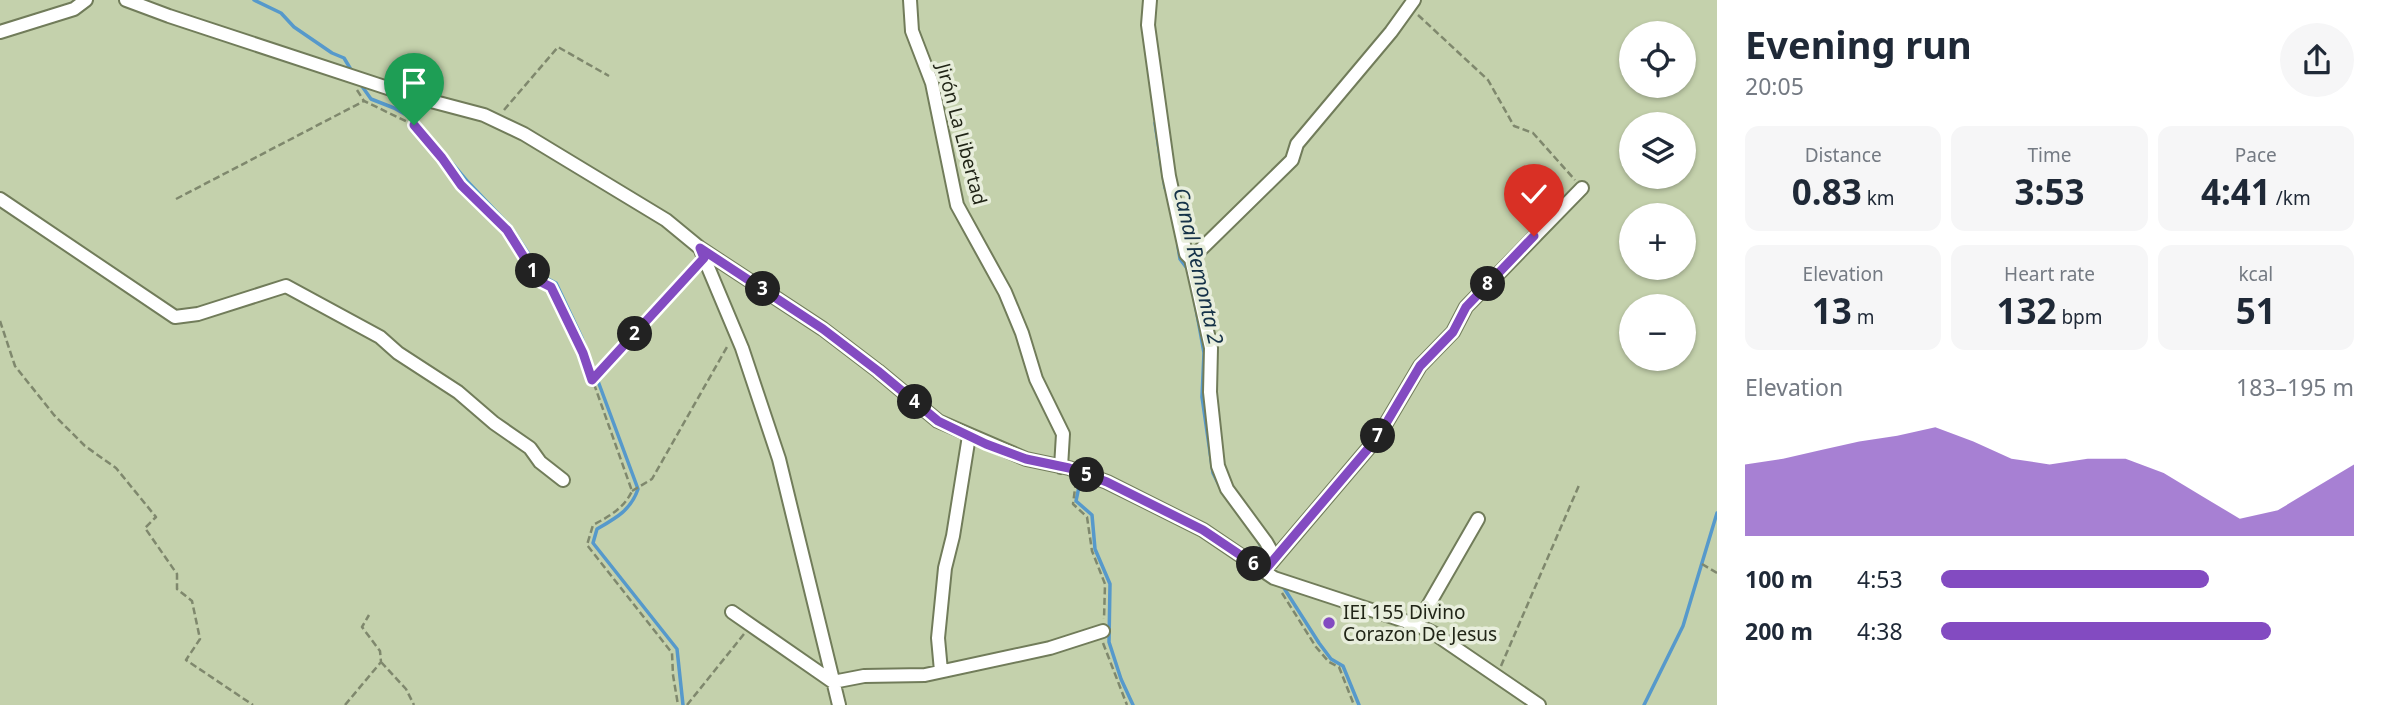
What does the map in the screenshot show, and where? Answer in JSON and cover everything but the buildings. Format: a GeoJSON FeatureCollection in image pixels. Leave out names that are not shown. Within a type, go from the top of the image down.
{"type":"FeatureCollection","features":[{"type":"Feature","properties":{"kind":"street"},"geometry":{"type":"LineString","coordinates":[[0,32],[74,9],[86,0]]}},
{"type":"Feature","properties":{"kind":"street"},"geometry":{"type":"LineString","coordinates":[[126,0],[412,96],[495,120],[666,220],[702,253],[823,329],[938,421],[1026,459],[1078,471],[1107,482],[1203,530],[1269,575],[1417,625],[1539,705]]}},
{"type":"Feature","properties":{"kind":"street","name":"Jirón La Libertad"},"geometry":{"type":"LineString","coordinates":[[910,0],[912,31],[932,83],[957,205],[1006,292],[1036,379],[1063,434],[1061,467]]}},
{"type":"Feature","properties":{"kind":"street"},"geometry":{"type":"LineString","coordinates":[[1150,0],[1148,25],[1169,176],[1211,348],[1210,392],[1219,466],[1227,489],[1275,558]]}},
{"type":"Feature","properties":{"kind":"street"},"geometry":{"type":"LineString","coordinates":[[1191,259],[1292,160],[1297,144],[1412,4]]}},
{"type":"Feature","properties":{"kind":"street"},"geometry":{"type":"LineString","coordinates":[[1269,575],[1275,558],[1378,437],[1420,366],[1453,332],[1466,307],[1582,188]]}},
{"type":"Feature","properties":{"kind":"street"},"geometry":{"type":"LineString","coordinates":[[0,199],[175,317],[198,314],[286,286],[380,337],[398,353],[458,391],[494,423],[530,447],[540,462],[563,480]]}},
{"type":"Feature","properties":{"kind":"street"},"geometry":{"type":"LineString","coordinates":[[702,253],[736,332],[779,458],[839,705]]}},
{"type":"Feature","properties":{"kind":"street"},"geometry":{"type":"LineString","coordinates":[[941,671],[938,638],[945,568],[953,536],[969,436]]}},
{"type":"Feature","properties":{"kind":"street"},"geometry":{"type":"LineString","coordinates":[[1417,625],[1478,519]]}},
{"type":"Feature","properties":{"kind":"street"},"geometry":{"type":"LineString","coordinates":[[732,612],[833,682],[864,676],[925,675],[1049,648],[1104,631]]}},
{"type":"Feature","properties":{"kind":"path"},"geometry":{"type":"LineString","coordinates":[[1412,4],[1488,80],[1514,126],[1533,133],[1582,188]]}},
{"type":"Feature","properties":{"kind":"path"},"geometry":{"type":"LineString","coordinates":[[495,120],[558,47],[609,76]]}},
{"type":"Feature","properties":{"kind":"path"},"geometry":{"type":"LineString","coordinates":[[346,72],[364,101],[414,125],[461,185],[507,230],[539,281],[551,287],[583,353],[632,491]]}},
{"type":"Feature","properties":{"kind":"path"},"geometry":{"type":"LineString","coordinates":[[176,199],[364,101]]}},
{"type":"Feature","properties":{"kind":"path"},"geometry":{"type":"LineString","coordinates":[[592,380],[702,253]]}},
{"type":"Feature","properties":{"kind":"path"},"geometry":{"type":"LineString","coordinates":[[0,321],[15,366],[54,415],[85,446],[116,468],[156,517],[145,527],[177,574],[177,589],[192,601],[200,639],[186,660],[253,705]]}},
{"type":"Feature","properties":{"kind":"path"},"geometry":{"type":"LineString","coordinates":[[678,705],[672,653],[587,545],[593,525],[612,515],[626,503],[632,491],[652,479],[736,332]]}},
{"type":"Feature","properties":{"kind":"path"},"geometry":{"type":"LineString","coordinates":[[1078,471],[1073,504],[1087,517],[1091,551],[1105,584],[1103,642],[1127,705]]}},
{"type":"Feature","properties":{"kind":"path"},"geometry":{"type":"LineString","coordinates":[[1497,676],[1580,483]]}},
{"type":"Feature","properties":{"kind":"path"},"geometry":{"type":"LineString","coordinates":[[1702,565],[1717,573]]}},
{"type":"Feature","properties":{"kind":"path"},"geometry":{"type":"LineString","coordinates":[[1269,575],[1317,647],[1329,662],[1339,667],[1354,705]]}},
{"type":"Feature","properties":{"kind":"path"},"geometry":{"type":"LineString","coordinates":[[369,615],[362,627],[380,651],[381,662],[407,689],[414,705]]}},
{"type":"Feature","properties":{"kind":"path"},"geometry":{"type":"LineString","coordinates":[[687,705],[750,625]]}},
{"type":"Feature","properties":{"kind":"path"},"geometry":{"type":"LineString","coordinates":[[345,705],[381,662]]}},
{"type":"Feature","properties":{"kind":"waterway"},"geometry":{"type":"LineString","coordinates":[[254,0],[281,13],[294,27],[344,58],[353,73]]}},
{"type":"Feature","properties":{"kind":"waterway"},"geometry":{"type":"LineString","coordinates":[[359,82],[371,99],[417,121],[468,182],[511,227],[544,277],[556,283],[582,338],[638,489],[627,508],[597,529],[593,543],[677,649],[683,705]]}},
{"type":"Feature","properties":{"kind":"waterway","name":"Canal Remonta 2"},"geometry":{"type":"LineString","coordinates":[[1155,123],[1165,188]]}},
{"type":"Feature","properties":{"kind":"waterway","name":"Canal Remonta 2"},"geometry":{"type":"LineString","coordinates":[[1178,246],[1180,259],[1189,271]]}},
{"type":"Feature","properties":{"kind":"waterway","name":"Canal Remonta 2"},"geometry":{"type":"LineString","coordinates":[[1195,303],[1204,353],[1202,397],[1213,473],[1220,487]]}},
{"type":"Feature","properties":{"kind":"waterway"},"geometry":{"type":"LineString","coordinates":[[1081,477],[1076,501],[1092,515],[1095,549],[1110,584],[1109,642],[1133,705]]}},
{"type":"Feature","properties":{"kind":"waterway"},"geometry":{"type":"LineString","coordinates":[[1644,705],[1683,626],[1717,513]]}},
{"type":"Feature","properties":{"kind":"waterway","name":"Canal Remonta 2"},"geometry":{"type":"LineString","coordinates":[[1257,539],[1268,560]]}},
{"type":"Feature","properties":{"kind":"waterway","name":"Canal Remonta 2"},"geometry":{"type":"LineString","coordinates":[[1282,585],[1331,659],[1343,666],[1359,705]]}},
{"type":"Feature","properties":{"kind":"place","name":"IEI 155 Divino Corazon De Jesus"},"geometry":{"type":"Point","coordinates":[1329,623]}},
{"type":"Feature","properties":{"kind":"route"},"geometry":{"type":"LineString","coordinates":[[414,125],[461,185],[507,230],[539,281],[551,287],[583,353],[592,380],[704,258],[700,248],[823,329],[938,421],[1026,459],[1069,468],[1107,482],[1203,530],[1264,571],[1378,437],[1420,366],[1453,332],[1466,307],[1534,236]]}}]}
